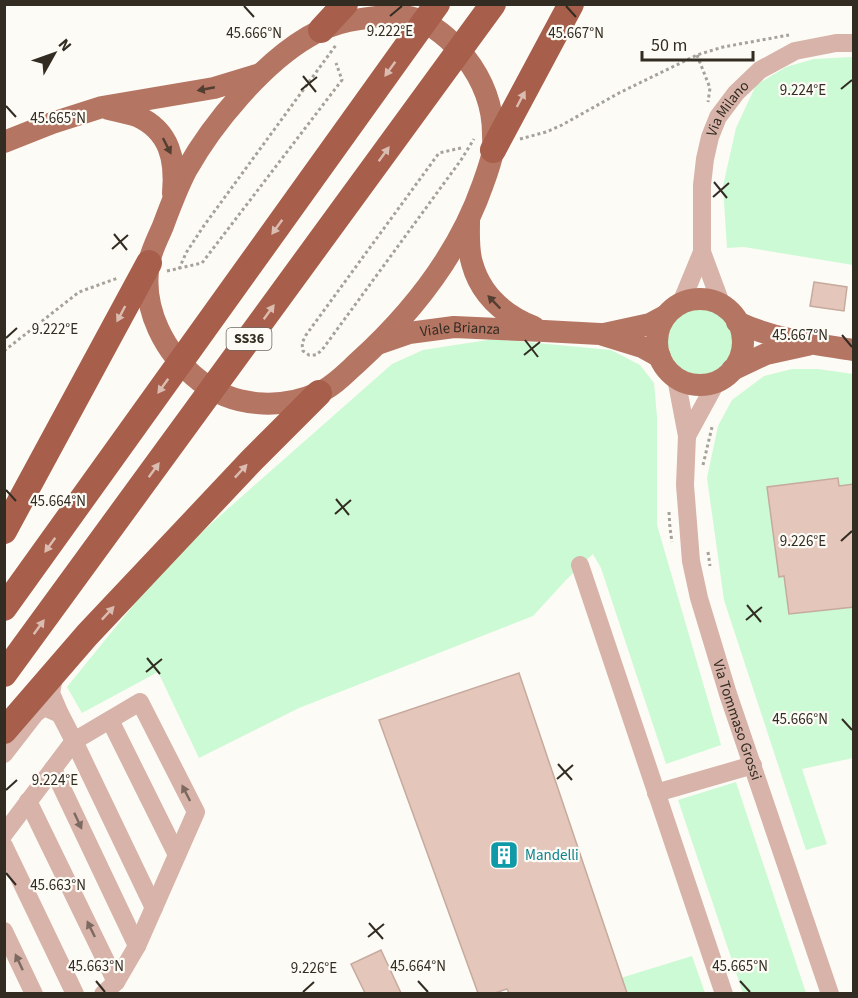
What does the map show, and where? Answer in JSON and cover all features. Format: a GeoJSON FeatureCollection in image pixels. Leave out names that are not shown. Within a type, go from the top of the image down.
{"type":"FeatureCollection","features":[{"type":"Feature","properties":{"kind":"highway"},"geometry":{"type":"LineString","coordinates":[[329,37],[345,4]]}},
{"type":"Feature","properties":{"kind":"highway","name":"SS36"},"geometry":{"type":"LineString","coordinates":[[4,608],[437,4]]}},
{"type":"Feature","properties":{"kind":"highway","name":"SS36"},"geometry":{"type":"LineString","coordinates":[[4,674],[493,4]]}},
{"type":"Feature","properties":{"kind":"highway"},"geometry":{"type":"LineString","coordinates":[[496,141],[571,4]]}},
{"type":"Feature","properties":{"kind":"highway"},"geometry":{"type":"LineString","coordinates":[[4,531],[146,270]]}},
{"type":"Feature","properties":{"kind":"highway"},"geometry":{"type":"LineString","coordinates":[[4,731],[87,635],[252,459],[319,393]]}},
{"type":"Feature","properties":{"kind":"main road"},"geometry":{"type":"LineString","coordinates":[[394,15],[416,19],[434,28],[453,43],[483,84],[490,105],[496,141],[478,199],[455,244],[430,283],[378,344],[348,372],[319,393],[259,404],[227,397],[208,388],[189,373],[166,345],[156,326],[146,270],[173,200],[188,170],[213,130],[263,73],[290,49],[308,36],[329,37],[333,24],[394,15]]}},
{"type":"Feature","properties":{"kind":"main road"},"geometry":{"type":"LineString","coordinates":[[4,142],[102,107],[214,88],[263,73]]}},
{"type":"Feature","properties":{"kind":"main road"},"geometry":{"type":"LineString","coordinates":[[102,107],[135,115],[155,129],[163,138],[173,162],[175,176],[173,200]]}},
{"type":"Feature","properties":{"kind":"main road","name":"Viale Brianza"},"geometry":{"type":"LineString","coordinates":[[468,220],[472,263],[489,298],[517,320],[544,331]]}},
{"type":"Feature","properties":{"kind":"main road"},"geometry":{"type":"LineString","coordinates":[[812,344],[766,354],[707,384],[696,385],[676,378],[666,369],[657,347],[657,336],[660,326],[673,310],[695,300],[709,300],[762,332],[812,344],[854,350]]}},
{"type":"Feature","properties":{"kind":"main road","name":"Viale Brianza"},"geometry":{"type":"LineString","coordinates":[[600,334],[650,324],[673,310]]}},
{"type":"Feature","properties":{"kind":"main road"},"geometry":{"type":"LineString","coordinates":[[724,376],[739,360],[742,347],[742,334],[730,314]]}},
{"type":"Feature","properties":{"kind":"main road","name":"Viale Brianza"},"geometry":{"type":"LineString","coordinates":[[378,344],[409,333],[454,327],[544,331],[600,334],[642,347],[660,357]]}},
{"type":"Feature","properties":{"kind":"street","name":"Via Milano"},"geometry":{"type":"LineString","coordinates":[[730,314],[702,252],[702,185],[705,159],[718,117],[736,93],[760,70],[795,51],[854,43]]}},
{"type":"Feature","properties":{"kind":"street","name":"Via Milano"},"geometry":{"type":"LineString","coordinates":[[673,310],[702,252]]}},
{"type":"Feature","properties":{"kind":"street","name":"Via Tommaso Grossi"},"geometry":{"type":"LineString","coordinates":[[687,436],[724,376]]}},
{"type":"Feature","properties":{"kind":"street","name":"Via Tommaso Grossi"},"geometry":{"type":"LineString","coordinates":[[676,378],[687,436],[685,485],[691,561],[699,598],[728,694],[830,993]]}},
{"type":"Feature","properties":{"kind":"street"},"geometry":{"type":"LineString","coordinates":[[579,565],[724,993]]}},
{"type":"Feature","properties":{"kind":"street"},"geometry":{"type":"LineString","coordinates":[[55,671],[51,693],[154,908]]}},
{"type":"Feature","properties":{"kind":"street"},"geometry":{"type":"LineString","coordinates":[[4,834],[74,741],[140,702],[195,812],[137,946],[110,988]]}},
{"type":"Feature","properties":{"kind":"street"},"geometry":{"type":"LineString","coordinates":[[4,754],[35,714],[44,707],[60,714]]}},
{"type":"Feature","properties":{"kind":"street"},"geometry":{"type":"LineString","coordinates":[[111,720],[177,855]]}},
{"type":"Feature","properties":{"kind":"street"},"geometry":{"type":"LineString","coordinates":[[656,793],[753,765]]}},
{"type":"Feature","properties":{"kind":"street"},"geometry":{"type":"LineString","coordinates":[[53,769],[137,946]]}},
{"type":"Feature","properties":{"kind":"street"},"geometry":{"type":"LineString","coordinates":[[28,801],[110,988]]}},
{"type":"Feature","properties":{"kind":"street"},"geometry":{"type":"LineString","coordinates":[[4,846],[75,993]]}},
{"type":"Feature","properties":{"kind":"street"},"geometry":{"type":"LineString","coordinates":[[4,931],[34,993]]}},
{"type":"Feature","properties":{"kind":"path"},"geometry":{"type":"LineString","coordinates":[[461,148],[439,153],[306,335],[302,343],[303,351],[309,355],[316,355],[322,350],[461,160],[496,141],[546,132],[562,125],[619,93],[697,56],[723,47],[796,34]]}},
{"type":"Feature","properties":{"kind":"path"},"geometry":{"type":"LineString","coordinates":[[179,268],[186,253],[329,37]]}},
{"type":"Feature","properties":{"kind":"path"},"geometry":{"type":"LineString","coordinates":[[4,351],[79,292],[146,270],[179,268],[202,263],[342,80],[336,63]]}},
{"type":"Feature","properties":{"kind":"path"},"geometry":{"type":"LineString","coordinates":[[702,471],[714,422]]}},
{"type":"Feature","properties":{"kind":"path"},"geometry":{"type":"LineString","coordinates":[[707,549],[711,571]]}},
{"type":"Feature","properties":{"kind":"green space"},"geometry":{"type":"Polygon","coordinates":[[[853,57],[853,265],[744,247],[727,248],[723,186],[736,128],[756,85],[786,67],[814,59],[853,57]]]}},
{"type":"Feature","properties":{"kind":"green space"},"geometry":{"type":"Polygon","coordinates":[[[700,309],[713,312],[723,319],[730,329],[733,342],[730,355],[723,365],[713,372],[700,375],[687,372],[677,365],[670,355],[667,342],[670,329],[677,319],[687,312],[700,309]]]}},
{"type":"Feature","properties":{"kind":"green space"},"geometry":{"type":"Polygon","coordinates":[[[494,339],[611,350],[640,365],[654,383],[657,417],[657,525],[721,745],[666,764],[601,568],[593,554],[533,616],[299,708],[199,758],[158,672],[82,713],[67,687],[170,560],[392,364],[423,350],[494,339]]]}},
{"type":"Feature","properties":{"kind":"green space"},"geometry":{"type":"Polygon","coordinates":[[[792,369],[818,369],[853,374],[853,758],[802,769],[827,844],[806,850],[724,600],[707,478],[718,426],[732,400],[764,376],[792,369]]]}},
{"type":"Feature","properties":{"kind":"green space"},"geometry":{"type":"Polygon","coordinates":[[[736,782],[806,993],[743,993],[678,800],[736,782]]]}},
{"type":"Feature","properties":{"kind":"green space"},"geometry":{"type":"Polygon","coordinates":[[[692,956],[705,993],[574,994],[585,989],[692,956]]]}},
{"type":"Feature","properties":{"kind":"building"},"geometry":{"type":"Polygon","coordinates":[[[814,282],[847,287],[844,311],[810,306],[814,282]]]}},
{"type":"Feature","properties":{"kind":"building"},"geometry":{"type":"Polygon","coordinates":[[[838,478],[839,486],[854,484],[854,607],[789,614],[784,576],[779,577],[767,487],[838,478]]]}},
{"type":"Feature","properties":{"kind":"building","name":"Mandelli"},"geometry":{"type":"Polygon","coordinates":[[[519,673],[627,993],[509,993],[507,989],[495,993],[478,993],[379,720],[519,673]]]}},
{"type":"Feature","properties":{"kind":"building"},"geometry":{"type":"Polygon","coordinates":[[[381,950],[401,993],[365,993],[351,964],[381,950]]]}},
{"type":"Feature","properties":{"kind":"place","name":"Mandelli"},"geometry":{"type":"Point","coordinates":[504,855]}}]}
